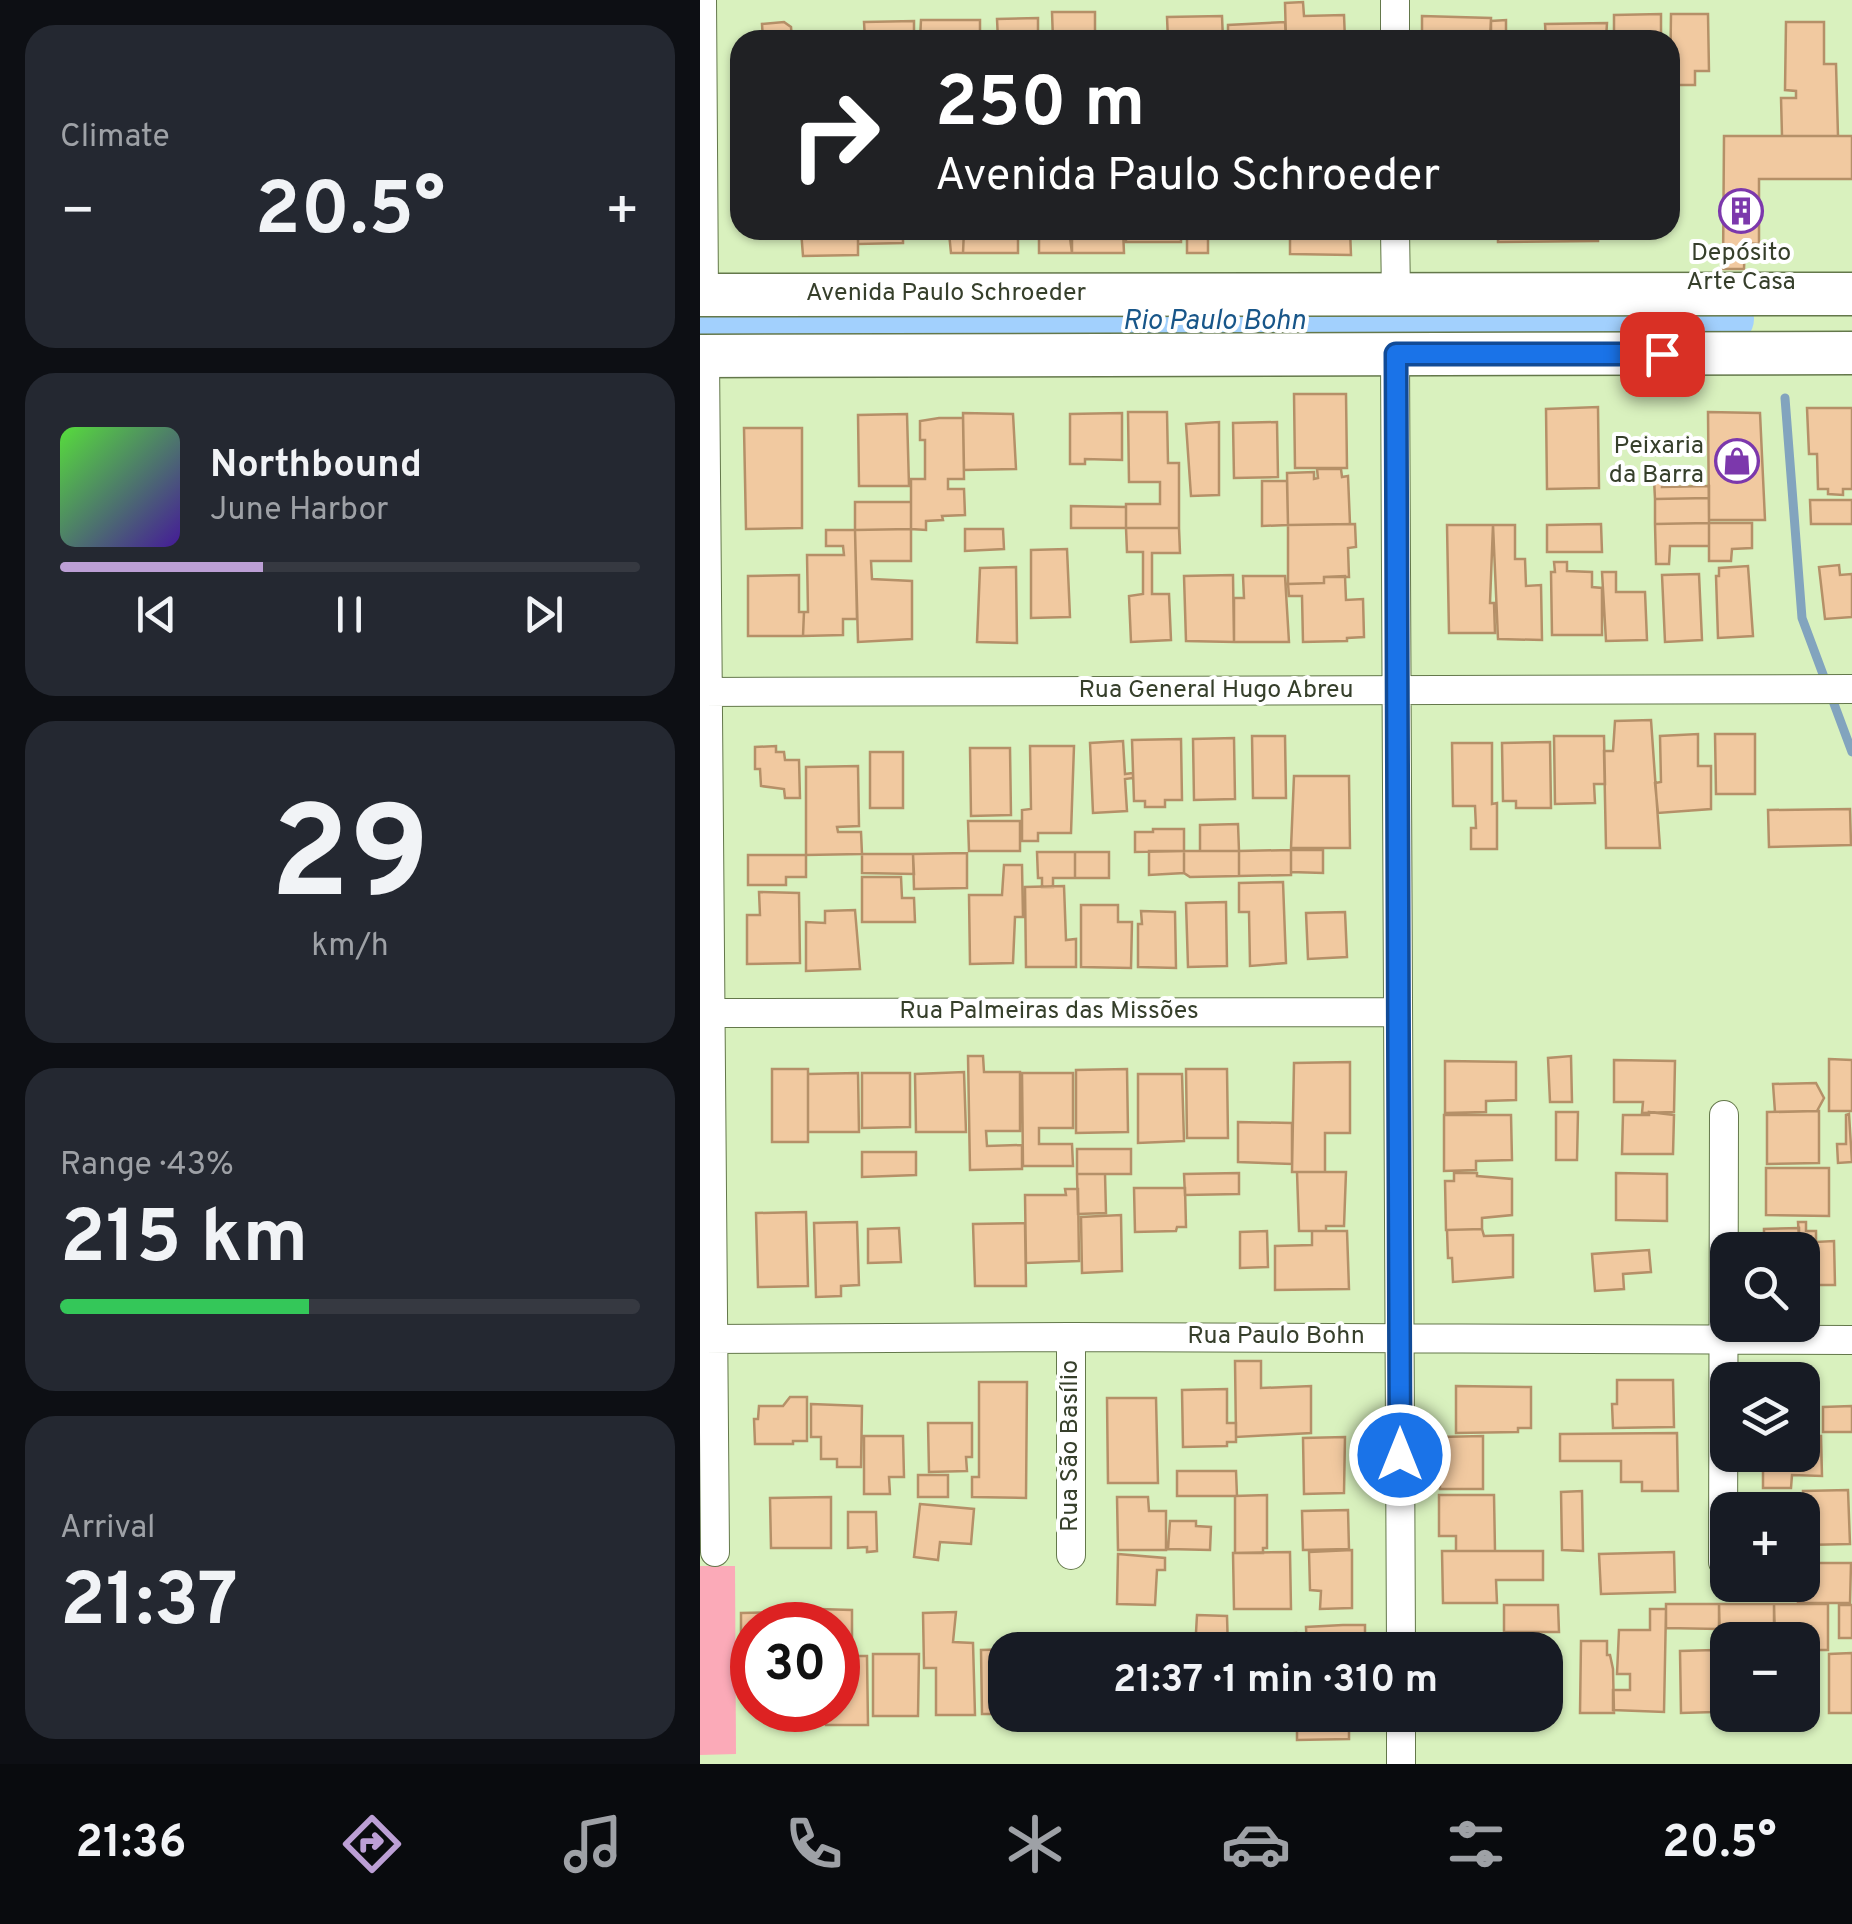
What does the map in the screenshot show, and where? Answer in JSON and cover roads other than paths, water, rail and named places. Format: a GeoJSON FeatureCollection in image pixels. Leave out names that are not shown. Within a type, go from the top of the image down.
{"type":"FeatureCollection","features":[{"type":"Feature","properties":{"kind":"main road","name":"Avenida Paulo Schroeder"},"geometry":{"type":"LineString","coordinates":[[702,295],[1852,294]]}},
{"type":"Feature","properties":{"kind":"main road"},"geometry":{"type":"LineString","coordinates":[[702,356],[1852,353]]}},
{"type":"Feature","properties":{"kind":"street"},"geometry":{"type":"LineString","coordinates":[[702,0],[702,295]]}},
{"type":"Feature","properties":{"kind":"street"},"geometry":{"type":"LineString","coordinates":[[1394,0],[1395,30]]}},
{"type":"Feature","properties":{"kind":"street"},"geometry":{"type":"LineString","coordinates":[[1396,240],[1396,294]]}},
{"type":"Feature","properties":{"kind":"street"},"geometry":{"type":"LineString","coordinates":[[1396,354],[1400,1632]]}},
{"type":"Feature","properties":{"kind":"street"},"geometry":{"type":"LineString","coordinates":[[702,356],[707,1339],[715,1552]]}},
{"type":"Feature","properties":{"kind":"street","name":"Rua General Hugo Abreu"},"geometry":{"type":"LineString","coordinates":[[704,692],[1852,689]]}},
{"type":"Feature","properties":{"kind":"street","name":"Rua Palmeiras das Missões"},"geometry":{"type":"LineString","coordinates":[[705,1013],[1398,1012]]}},
{"type":"Feature","properties":{"kind":"street"},"geometry":{"type":"LineString","coordinates":[[1724,1115],[1724,1232]]}},
{"type":"Feature","properties":{"kind":"street","name":"Rua São Basílio"},"geometry":{"type":"LineString","coordinates":[[1071,1555],[1072,1337]]}},
{"type":"Feature","properties":{"kind":"street","name":"Rua Paulo Bohn"},"geometry":{"type":"LineString","coordinates":[[707,1339],[1710,1339]]}},
{"type":"Feature","properties":{"kind":"street","name":"Rua Paulo Bohn"},"geometry":{"type":"LineString","coordinates":[[1820,1340],[1852,1340]]}},
{"type":"Feature","properties":{"kind":"street"},"geometry":{"type":"LineString","coordinates":[[1724,1342],[1724,1492]]}},
{"type":"Feature","properties":{"kind":"street"},"geometry":{"type":"LineString","coordinates":[[1401,1732],[1401,1764]]}},
{"type":"Feature","properties":{"kind":"waterway","name":"Rio Paulo Bohn"},"geometry":{"type":"LineString","coordinates":[[700,325],[1728,319]]}},
{"type":"Feature","properties":{"kind":"waterway","name":"Rio Paulo Bohn"},"geometry":{"type":"LineString","coordinates":[[1785,398],[1802,618],[1852,752]]}},
{"type":"Feature","properties":{"kind":"place","name":"Depósito Arte Casa"},"geometry":{"type":"Point","coordinates":[1741,211]}},
{"type":"Feature","properties":{"kind":"place","name":"Peixaria da Barra"},"geometry":{"type":"Point","coordinates":[1737,461]}}]}
